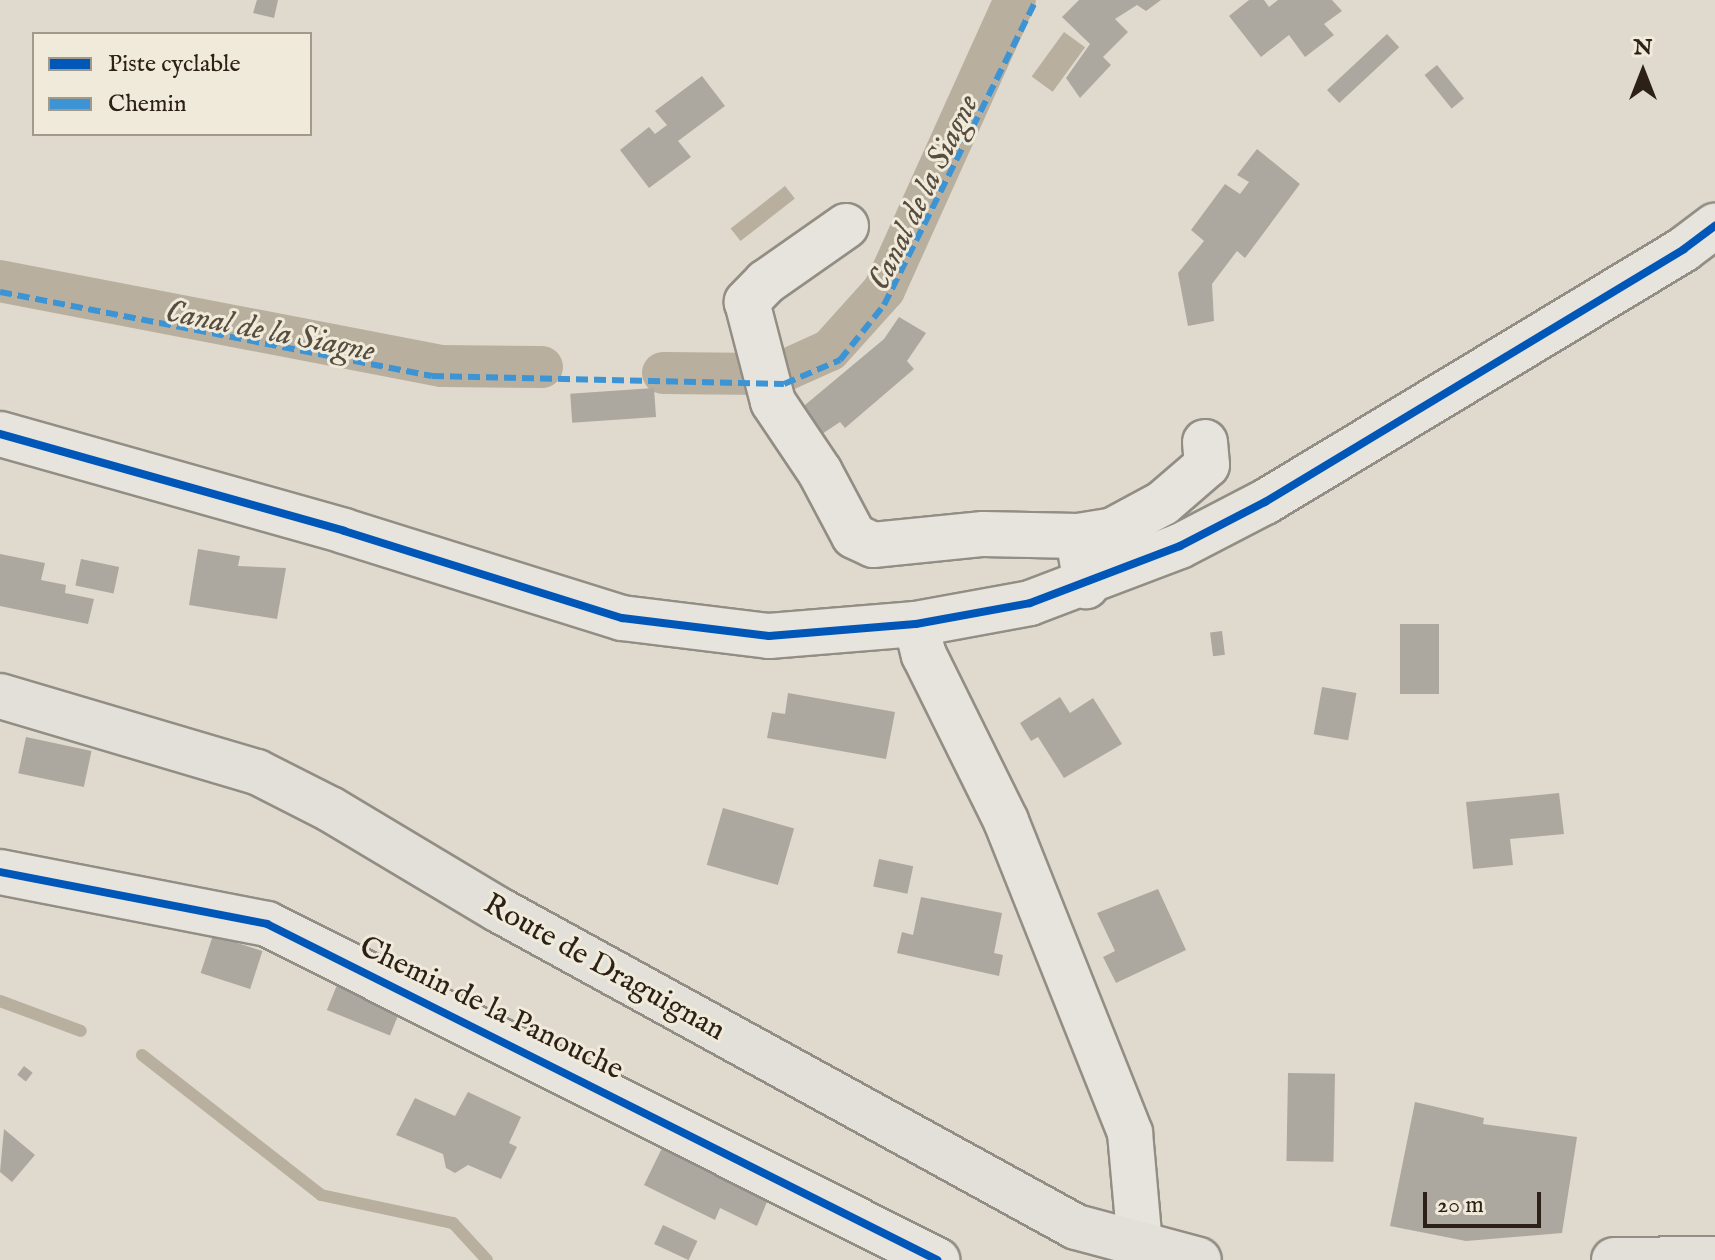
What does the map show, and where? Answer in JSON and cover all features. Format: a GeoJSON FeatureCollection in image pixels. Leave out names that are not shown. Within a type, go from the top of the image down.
{"type":"FeatureCollection","features":[{"type":"Feature","properties":{"kind":"main road","name":"Route de Draguignan"},"geometry":{"type":"LineString","coordinates":[[0,696],[257,772],[330,809],[513,918],[1076,1227],[1199,1260]]}},
{"type":"Feature","properties":{"kind":"main road"},"geometry":{"type":"LineString","coordinates":[[1614,1260],[1715,1259]]}},
{"type":"Feature","properties":{"kind":"street"},"geometry":{"type":"LineString","coordinates":[[846,226],[766,282],[747,302],[756,354],[773,402],[854,536],[873,545],[983,534],[1078,536],[1111,531],[1163,503],[1207,465],[1205,442]]}},
{"type":"Feature","properties":{"kind":"street"},"geometry":{"type":"LineString","coordinates":[[0,434],[344,531],[622,618],[769,636],[916,624],[980,616],[1086,586],[1180,546],[1265,502],[1684,249],[1715,226]]}},
{"type":"Feature","properties":{"kind":"street"},"geometry":{"type":"LineString","coordinates":[[1078,536],[1086,586]]}},
{"type":"Feature","properties":{"kind":"street"},"geometry":{"type":"LineString","coordinates":[[916,624],[924,655],[1006,821],[1130,1133],[1140,1245]]}},
{"type":"Feature","properties":{"kind":"street","name":"Chemin de la Panouche"},"geometry":{"type":"LineString","coordinates":[[0,872],[267,924],[937,1260]]}},
{"type":"Feature","properties":{"kind":"shaded area"},"geometry":{"type":"Polygon","coordinates":[[[1064,32],[1085,47],[1053,92],[1032,76],[1064,32]]]}},
{"type":"Feature","properties":{"kind":"shaded area"},"geometry":{"type":"Polygon","coordinates":[[[785,186],[795,199],[740,241],[731,228],[785,186]]]}},
{"type":"Feature","properties":{"kind":"building"},"geometry":{"type":"Polygon","coordinates":[[[257,0],[278,0],[274,18],[253,13],[257,0]]]}},
{"type":"Feature","properties":{"kind":"building"},"geometry":{"type":"Polygon","coordinates":[[[1079,0],[1161,0],[1146,11],[1137,5],[1115,19],[1128,32],[1103,57],[1111,65],[1080,98],[1066,78],[1090,44],[1062,17],[1079,0]]]}},
{"type":"Feature","properties":{"kind":"building"},"geometry":{"type":"Polygon","coordinates":[[[1249,0],[1264,0],[1269,7],[1278,0],[1332,0],[1342,11],[1324,24],[1334,35],[1305,57],[1289,35],[1261,57],[1229,16],[1249,0]]]}},
{"type":"Feature","properties":{"kind":"building"},"geometry":{"type":"Polygon","coordinates":[[[1387,34],[1399,47],[1339,103],[1327,90],[1387,34]]]}},
{"type":"Feature","properties":{"kind":"building"},"geometry":{"type":"Polygon","coordinates":[[[1437,65],[1464,98],[1452,108],[1425,75],[1437,65]]]}},
{"type":"Feature","properties":{"kind":"building"},"geometry":{"type":"Polygon","coordinates":[[[702,76],[725,106],[678,141],[691,157],[649,188],[620,150],[649,127],[655,134],[667,125],[655,111],[702,76]]]}},
{"type":"Feature","properties":{"kind":"building"},"geometry":{"type":"Polygon","coordinates":[[[1257,149],[1300,184],[1245,258],[1237,251],[1212,284],[1214,321],[1188,326],[1178,273],[1204,241],[1191,230],[1225,184],[1240,194],[1249,182],[1237,175],[1257,149]]]}},
{"type":"Feature","properties":{"kind":"building"},"geometry":{"type":"Polygon","coordinates":[[[899,317],[926,333],[907,361],[914,369],[845,428],[840,422],[813,440],[793,415],[884,339],[899,317]]]}},
{"type":"Feature","properties":{"kind":"building"},"geometry":{"type":"Polygon","coordinates":[[[654,388],[656,417],[572,423],[570,394],[654,388]]]}},
{"type":"Feature","properties":{"kind":"building"},"geometry":{"type":"Polygon","coordinates":[[[198,549],[240,556],[238,566],[286,568],[277,619],[189,605],[198,549]]]}},
{"type":"Feature","properties":{"kind":"building"},"geometry":{"type":"Polygon","coordinates":[[[0,554],[45,563],[41,580],[66,585],[65,593],[94,599],[88,624],[0,606],[0,554]]]}},
{"type":"Feature","properties":{"kind":"building"},"geometry":{"type":"Polygon","coordinates":[[[81,559],[119,567],[114,594],[75,585],[81,559]]]}},
{"type":"Feature","properties":{"kind":"building"},"geometry":{"type":"Polygon","coordinates":[[[1400,624],[1439,624],[1439,694],[1400,694],[1400,624]]]}},
{"type":"Feature","properties":{"kind":"building"},"geometry":{"type":"Polygon","coordinates":[[[1222,631],[1225,655],[1213,656],[1210,632],[1222,631]]]}},
{"type":"Feature","properties":{"kind":"building"},"geometry":{"type":"Polygon","coordinates":[[[1322,687],[1356,693],[1348,740],[1314,734],[1322,687]]]}},
{"type":"Feature","properties":{"kind":"building"},"geometry":{"type":"Polygon","coordinates":[[[788,693],[895,712],[886,759],[767,738],[772,712],[785,714],[788,693]]]}},
{"type":"Feature","properties":{"kind":"building"},"geometry":{"type":"Polygon","coordinates":[[[1060,697],[1070,713],[1093,698],[1122,744],[1064,778],[1038,737],[1031,741],[1020,723],[1060,697]]]}},
{"type":"Feature","properties":{"kind":"building"},"geometry":{"type":"Polygon","coordinates":[[[26,737],[92,751],[84,787],[18,773],[26,737]]]}},
{"type":"Feature","properties":{"kind":"building"},"geometry":{"type":"Polygon","coordinates":[[[1559,793],[1564,834],[1510,839],[1513,865],[1473,869],[1466,802],[1559,793]]]}},
{"type":"Feature","properties":{"kind":"building"},"geometry":{"type":"Polygon","coordinates":[[[723,808],[794,828],[778,885],[707,865],[723,808]]]}},
{"type":"Feature","properties":{"kind":"building"},"geometry":{"type":"Polygon","coordinates":[[[879,859],[913,866],[907,894],[873,886],[879,859]]]}},
{"type":"Feature","properties":{"kind":"building"},"geometry":{"type":"Polygon","coordinates":[[[1158,889],[1186,950],[1116,983],[1103,957],[1115,951],[1097,913],[1158,889]]]}},
{"type":"Feature","properties":{"kind":"building"},"geometry":{"type":"Polygon","coordinates":[[[921,897],[1002,913],[994,953],[1003,955],[999,976],[897,953],[902,932],[913,935],[921,897]]]}},
{"type":"Feature","properties":{"kind":"building"},"geometry":{"type":"Polygon","coordinates":[[[213,935],[262,951],[250,989],[201,973],[213,935]]]}},
{"type":"Feature","properties":{"kind":"building"},"geometry":{"type":"Polygon","coordinates":[[[337,985],[400,1010],[390,1036],[327,1010],[337,985]]]}},
{"type":"Feature","properties":{"kind":"building"},"geometry":{"type":"Polygon","coordinates":[[[24,1066],[33,1073],[26,1081],[17,1075],[24,1066]]]}},
{"type":"Feature","properties":{"kind":"building"},"geometry":{"type":"Polygon","coordinates":[[[1288,1073],[1335,1074],[1333,1162],[1286,1161],[1288,1073]]]}},
{"type":"Feature","properties":{"kind":"building"},"geometry":{"type":"Polygon","coordinates":[[[468,1092],[521,1117],[509,1143],[517,1147],[501,1179],[468,1165],[455,1173],[446,1168],[443,1154],[396,1135],[415,1098],[455,1116],[468,1092]]]}},
{"type":"Feature","properties":{"kind":"building"},"geometry":{"type":"Polygon","coordinates":[[[1415,1102],[1484,1118],[1483,1124],[1577,1137],[1562,1233],[1466,1241],[1390,1226],[1415,1102]]]}},
{"type":"Feature","properties":{"kind":"building"},"geometry":{"type":"Polygon","coordinates":[[[4,1129],[35,1155],[12,1182],[0,1172],[4,1129]]]}},
{"type":"Feature","properties":{"kind":"building"},"geometry":{"type":"Polygon","coordinates":[[[663,1146],[769,1197],[757,1226],[720,1208],[715,1220],[644,1185],[663,1146]]]}},
{"type":"Feature","properties":{"kind":"building"},"geometry":{"type":"Polygon","coordinates":[[[663,1225],[697,1241],[689,1260],[654,1244],[663,1225]]]}},
{"type":"Feature","properties":{"kind":"waterway","name":"Canal de la Siagne"},"geometry":{"type":"LineString","coordinates":[[663,373],[777,374],[830,350],[884,290],[1015,0]]}},
{"type":"Feature","properties":{"kind":"waterway","name":"Canal de la Siagne"},"geometry":{"type":"LineString","coordinates":[[0,281],[442,366],[542,367]]}},
{"type":"Feature","properties":{"kind":"waterway"},"geometry":{"type":"LineString","coordinates":[[0,1001],[81,1031]]}},
{"type":"Feature","properties":{"kind":"waterway"},"geometry":{"type":"LineString","coordinates":[[142,1055],[321,1195],[453,1223],[487,1260]]}},
{"type":"Feature","properties":{"kind":"marked path"},"geometry":{"type":"LineString","coordinates":[[0,292],[432,376],[784,384],[840,360],[884,305],[1036,0]]}},
{"type":"Feature","properties":{"kind":"cycle path"},"geometry":{"type":"LineString","coordinates":[[0,434],[344,531],[622,618],[769,636],[916,624],[1030,603],[1180,546],[1265,502],[1684,249],[1715,226]]}},
{"type":"Feature","properties":{"kind":"cycle path"},"geometry":{"type":"LineString","coordinates":[[0,872],[267,924],[937,1260]]}}]}
